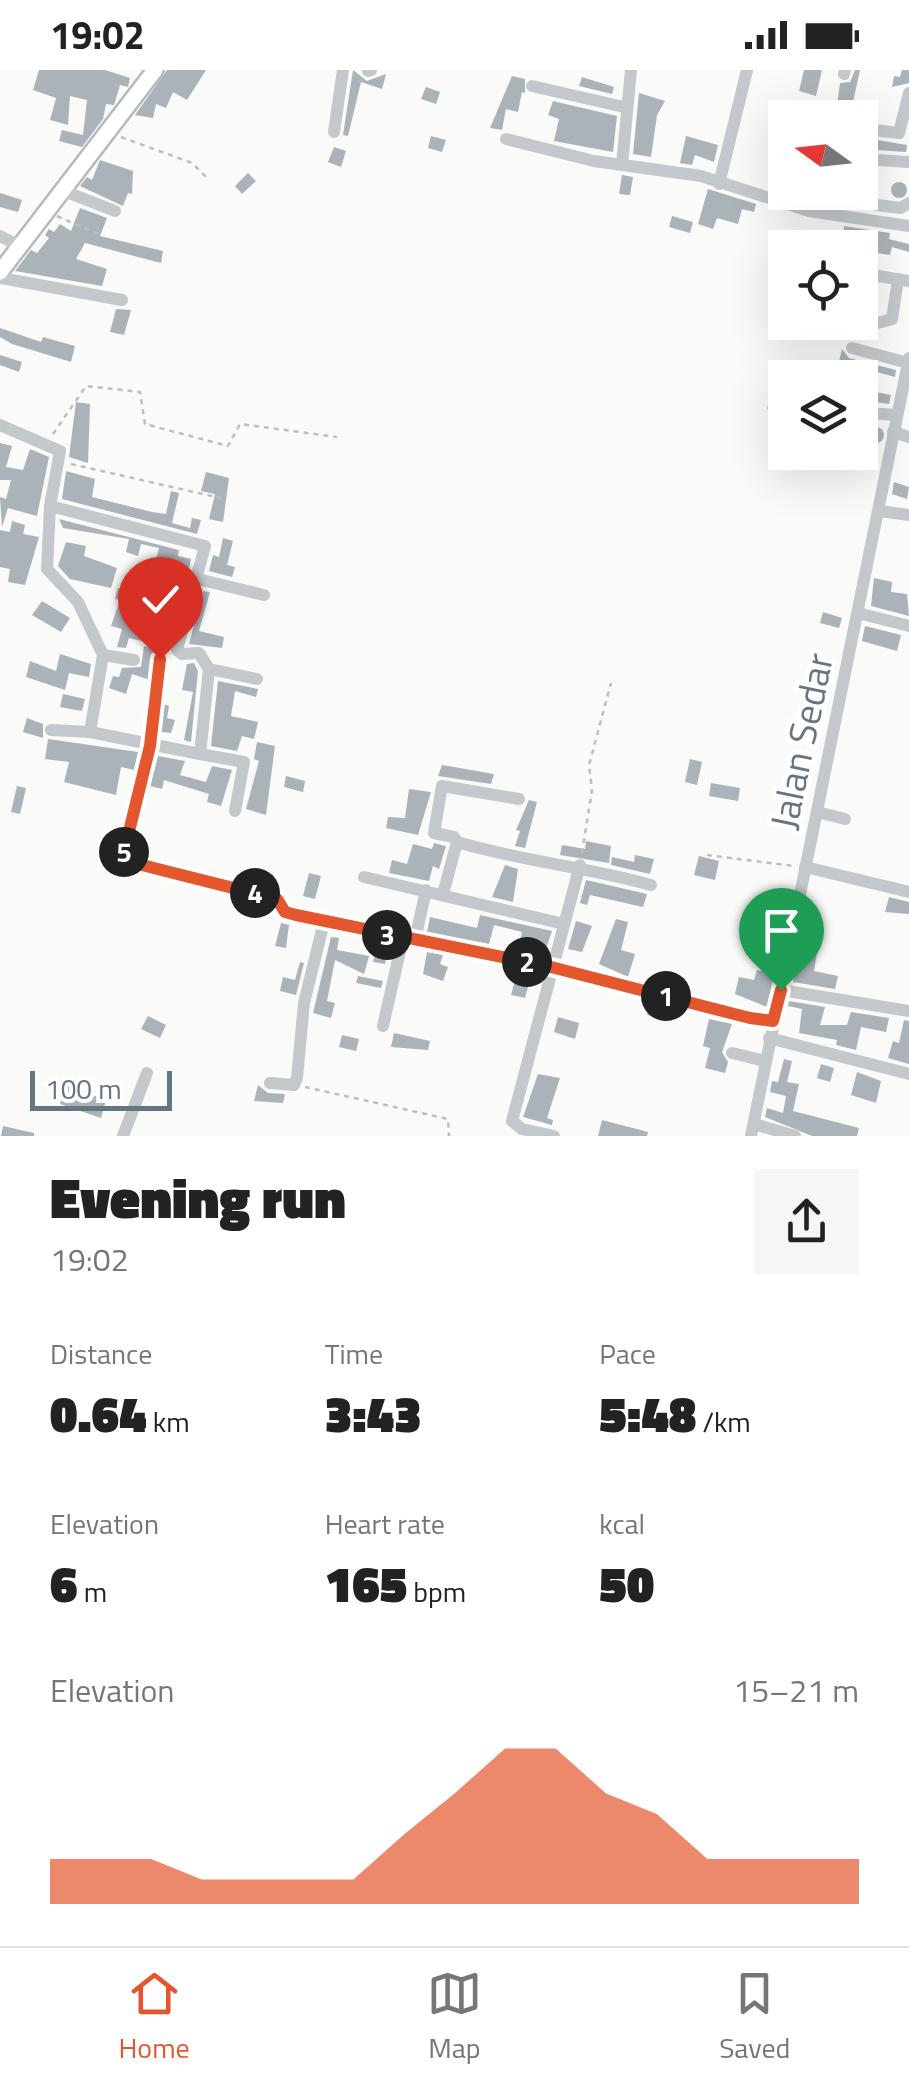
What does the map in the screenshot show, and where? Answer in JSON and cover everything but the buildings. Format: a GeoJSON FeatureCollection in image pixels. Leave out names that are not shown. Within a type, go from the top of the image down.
{"type":"FeatureCollection","features":[{"type":"Feature","properties":{"kind":"main road"},"geometry":{"type":"LineString","coordinates":[[0,275],[18,245],[110,134],[148,72]]}},
{"type":"Feature","properties":{"kind":"street"},"geometry":{"type":"LineString","coordinates":[[334,132],[344,70]]}},
{"type":"Feature","properties":{"kind":"street"},"geometry":{"type":"LineString","coordinates":[[622,165],[624,106],[631,70]]}},
{"type":"Feature","properties":{"kind":"street"},"geometry":{"type":"LineString","coordinates":[[719,184],[747,70]]}},
{"type":"Feature","properties":{"kind":"street"},"geometry":{"type":"LineString","coordinates":[[532,86],[624,106]]}},
{"type":"Feature","properties":{"kind":"street"},"geometry":{"type":"LineString","coordinates":[[878,131],[899,134],[909,93]]}},
{"type":"Feature","properties":{"kind":"street"},"geometry":{"type":"LineString","coordinates":[[506,140],[622,165],[672,170],[809,211],[909,226]]}},
{"type":"Feature","properties":{"kind":"street"},"geometry":{"type":"LineString","coordinates":[[878,160],[909,162]]}},
{"type":"Feature","properties":{"kind":"street"},"geometry":{"type":"LineString","coordinates":[[64,191],[115,212]]}},
{"type":"Feature","properties":{"kind":"street"},"geometry":{"type":"LineString","coordinates":[[878,205],[901,208],[909,203]]}},
{"type":"Feature","properties":{"kind":"street"},"geometry":{"type":"LineString","coordinates":[[0,236],[18,245]]}},
{"type":"Feature","properties":{"kind":"street"},"geometry":{"type":"LineString","coordinates":[[0,275],[122,300]]}},
{"type":"Feature","properties":{"kind":"street"},"geometry":{"type":"LineString","coordinates":[[878,276],[903,280],[892,318],[878,323]]}},
{"type":"Feature","properties":{"kind":"street"},"geometry":{"type":"LineString","coordinates":[[852,348],[908,361]]}},
{"type":"Feature","properties":{"kind":"street","name":"Jalan Sedar"},"geometry":{"type":"LineString","coordinates":[[753,1130],[908,361]]}},
{"type":"Feature","properties":{"kind":"street"},"geometry":{"type":"LineString","coordinates":[[878,414],[896,415]]}},
{"type":"Feature","properties":{"kind":"street"},"geometry":{"type":"LineString","coordinates":[[0,425],[60,451],[50,506],[47,569],[78,602],[103,655],[90,732]]}},
{"type":"Feature","properties":{"kind":"street"},"geometry":{"type":"LineString","coordinates":[[893,432],[909,436]]}},
{"type":"Feature","properties":{"kind":"street"},"geometry":{"type":"LineString","coordinates":[[50,506],[202,543],[205,551],[177,650],[182,654],[199,653],[209,669],[200,754]]}},
{"type":"Feature","properties":{"kind":"street"},"geometry":{"type":"LineString","coordinates":[[880,510],[909,515]]}},
{"type":"Feature","properties":{"kind":"street"},"geometry":{"type":"LineString","coordinates":[[198,579],[264,595]]}},
{"type":"Feature","properties":{"kind":"street"},"geometry":{"type":"LineString","coordinates":[[858,613],[909,626]]}},
{"type":"Feature","properties":{"kind":"street"},"geometry":{"type":"LineString","coordinates":[[103,655],[134,660]]}},
{"type":"Feature","properties":{"kind":"street"},"geometry":{"type":"LineString","coordinates":[[209,669],[257,678]]}},
{"type":"Feature","properties":{"kind":"street"},"geometry":{"type":"LineString","coordinates":[[51,730],[90,732],[244,762],[236,811]]}},
{"type":"Feature","properties":{"kind":"street"},"geometry":{"type":"LineString","coordinates":[[150,746],[124,859],[277,899],[293,914],[324,922],[551,967],[655,991],[699,1007],[773,1021]]}},
{"type":"Feature","properties":{"kind":"street"},"geometry":{"type":"LineString","coordinates":[[519,799],[442,786],[434,834],[506,856],[580,865],[651,884]]}},
{"type":"Feature","properties":{"kind":"street"},"geometry":{"type":"LineString","coordinates":[[817,812],[845,819]]}},
{"type":"Feature","properties":{"kind":"street"},"geometry":{"type":"LineString","coordinates":[[443,894],[457,842]]}},
{"type":"Feature","properties":{"kind":"street"},"geometry":{"type":"LineString","coordinates":[[554,1136],[522,1129],[512,1121],[580,865]]}},
{"type":"Feature","properties":{"kind":"street"},"geometry":{"type":"LineString","coordinates":[[805,867],[909,892]]}},
{"type":"Feature","properties":{"kind":"street"},"geometry":{"type":"LineString","coordinates":[[364,876],[564,924]]}},
{"type":"Feature","properties":{"kind":"street"},"geometry":{"type":"LineString","coordinates":[[383,1026],[426,890]]}},
{"type":"Feature","properties":{"kind":"street"},"geometry":{"type":"LineString","coordinates":[[270,1083],[294,1086],[304,1003],[324,922]]}},
{"type":"Feature","properties":{"kind":"street"},"geometry":{"type":"LineString","coordinates":[[781,990],[909,1011]]}},
{"type":"Feature","properties":{"kind":"street"},"geometry":{"type":"LineString","coordinates":[[770,1038],[909,1074]]}},
{"type":"Feature","properties":{"kind":"street"},"geometry":{"type":"LineString","coordinates":[[732,1053],[765,1061]]}},
{"type":"Feature","properties":{"kind":"street"},"geometry":{"type":"LineString","coordinates":[[125,1130],[147,1073]]}},
{"type":"Feature","properties":{"kind":"street"},"geometry":{"type":"LineString","coordinates":[[753,1130],[795,1136]]}},
{"type":"Feature","properties":{"kind":"path"},"geometry":{"type":"LineString","coordinates":[[110,134],[192,163],[209,180]]}},
{"type":"Feature","properties":{"kind":"path"},"geometry":{"type":"LineString","coordinates":[[47,212],[98,234]]}},
{"type":"Feature","properties":{"kind":"path"},"geometry":{"type":"LineString","coordinates":[[47,443],[82,386],[140,392],[145,424],[228,446],[240,424],[338,437]]}},
{"type":"Feature","properties":{"kind":"path"},"geometry":{"type":"LineString","coordinates":[[60,462],[225,499]]}},
{"type":"Feature","properties":{"kind":"path"},"geometry":{"type":"LineString","coordinates":[[150,746],[164,618],[178,576]]}},
{"type":"Feature","properties":{"kind":"path"},"geometry":{"type":"LineString","coordinates":[[580,865],[592,790],[589,765],[611,682]]}},
{"type":"Feature","properties":{"kind":"path"},"geometry":{"type":"LineString","coordinates":[[706,855],[805,867]]}},
{"type":"Feature","properties":{"kind":"path"},"geometry":{"type":"LineString","coordinates":[[294,1086],[448,1120],[450,1136]]}},
{"type":"Feature","properties":{"kind":"route"},"geometry":{"type":"LineString","coordinates":[[160,659],[150,746],[124,852],[126,861],[277,899],[285,912],[296,915],[551,967],[750,1018],[773,1021],[781,990]]}}]}
